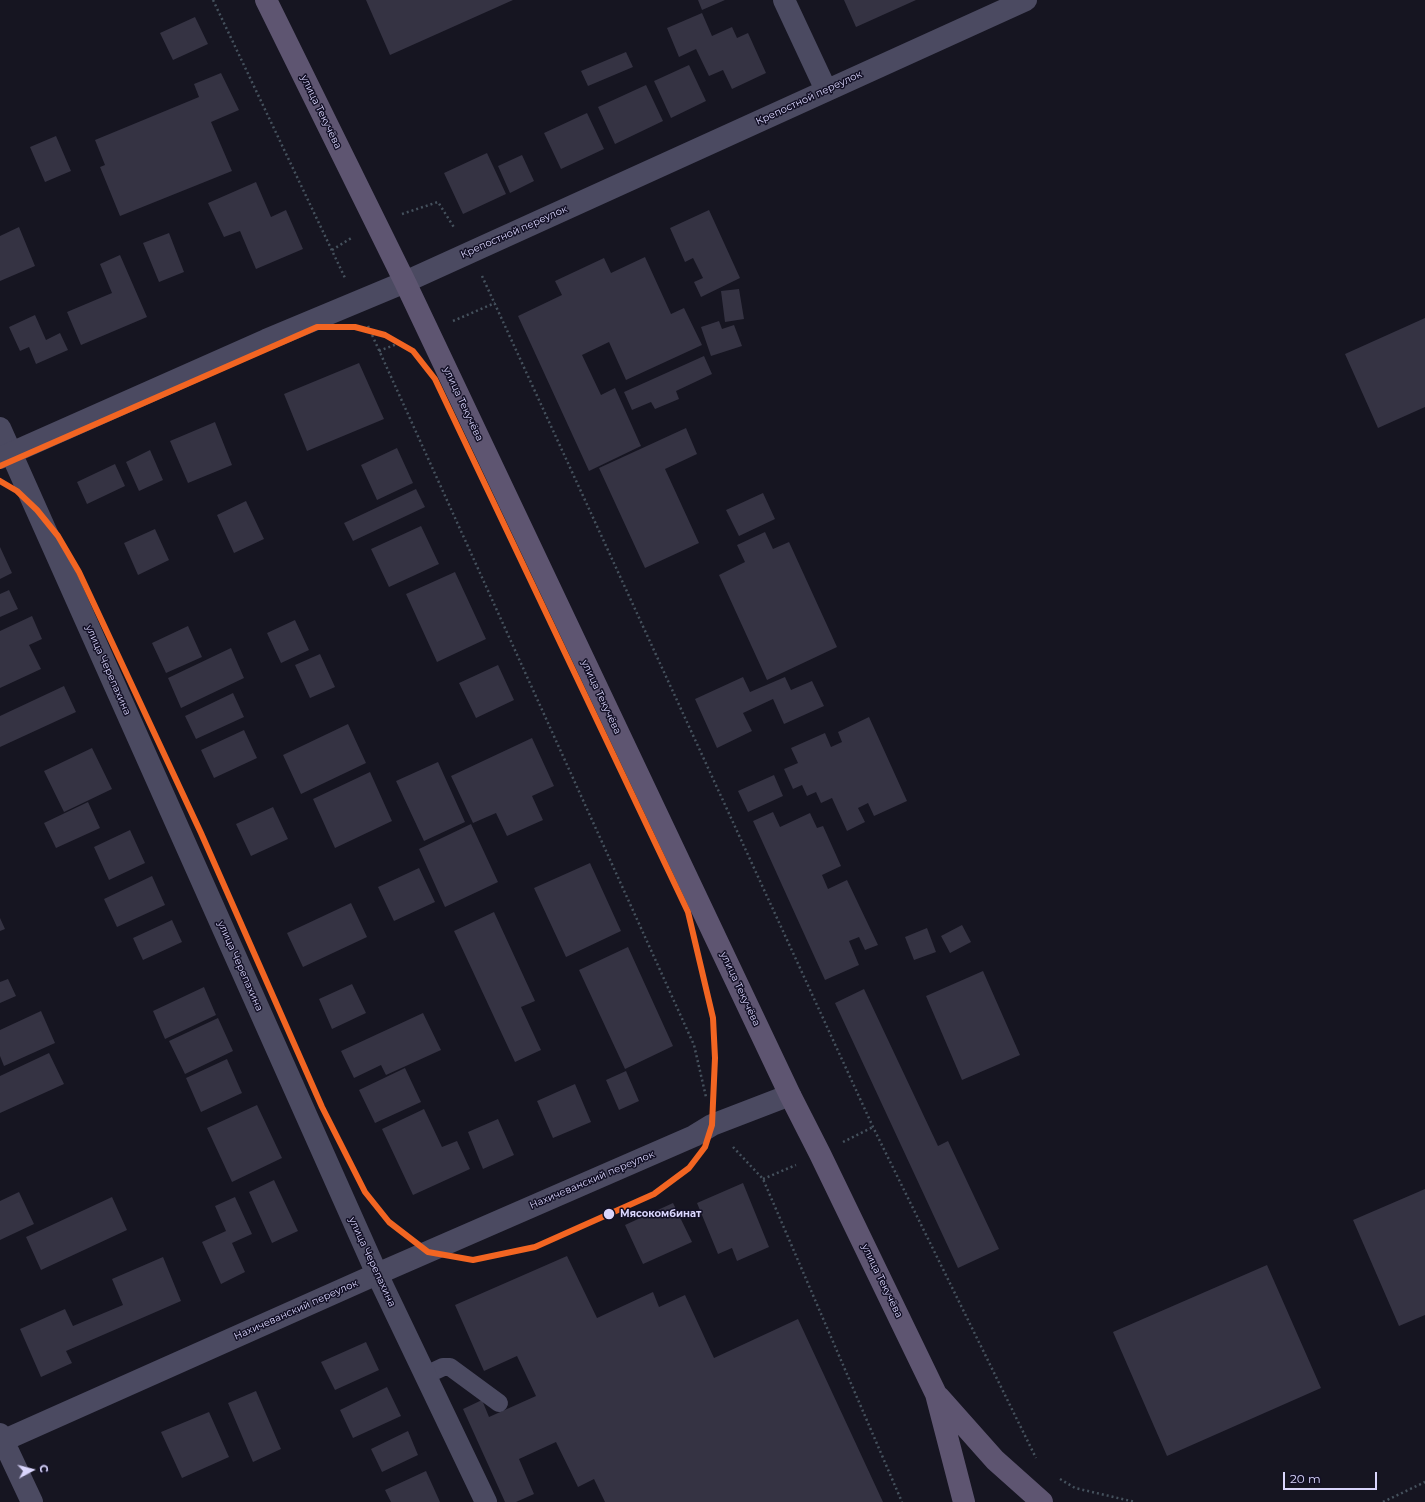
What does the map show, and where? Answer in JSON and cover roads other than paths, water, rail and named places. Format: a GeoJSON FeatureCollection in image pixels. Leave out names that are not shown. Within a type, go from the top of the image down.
{"type":"FeatureCollection","features":[{"type":"Feature","properties":{"kind":"main road","name":"улица Текучёва"},"geometry":{"type":"LineString","coordinates":[[266,0],[404,282],[790,1095],[936,1394],[964,1502]]}},
{"type":"Feature","properties":{"kind":"main road","name":"улица Текучёва"},"geometry":{"type":"LineString","coordinates":[[936,1394],[995,1460],[1042,1502]]}},
{"type":"Feature","properties":{"kind":"street"},"geometry":{"type":"LineString","coordinates":[[784,0],[826,90]]}},
{"type":"Feature","properties":{"kind":"street","name":"Крепостной переулок"},"geometry":{"type":"LineString","coordinates":[[6,455],[266,340],[404,282],[1026,0]]}},
{"type":"Feature","properties":{"kind":"street","name":"улица Черепахина"},"geometry":{"type":"LineString","coordinates":[[0,428],[6,455],[377,1274],[486,1502]]}},
{"type":"Feature","properties":{"kind":"street","name":"Нахичеванский переулок"},"geometry":{"type":"LineString","coordinates":[[1,1439],[694,1136],[712,1125],[790,1095]]}},
{"type":"Feature","properties":{"kind":"street"},"geometry":{"type":"LineString","coordinates":[[1,1439],[32,1502]]}},
{"type":"Feature","properties":{"kind":"lane"},"geometry":{"type":"LineString","coordinates":[[426,1375],[443,1367],[450,1368],[499,1403]]}},
{"type":"Feature","properties":{"kind":"place","name":"Мясокомбинат"},"geometry":{"type":"Point","coordinates":[609,1214]}}]}
